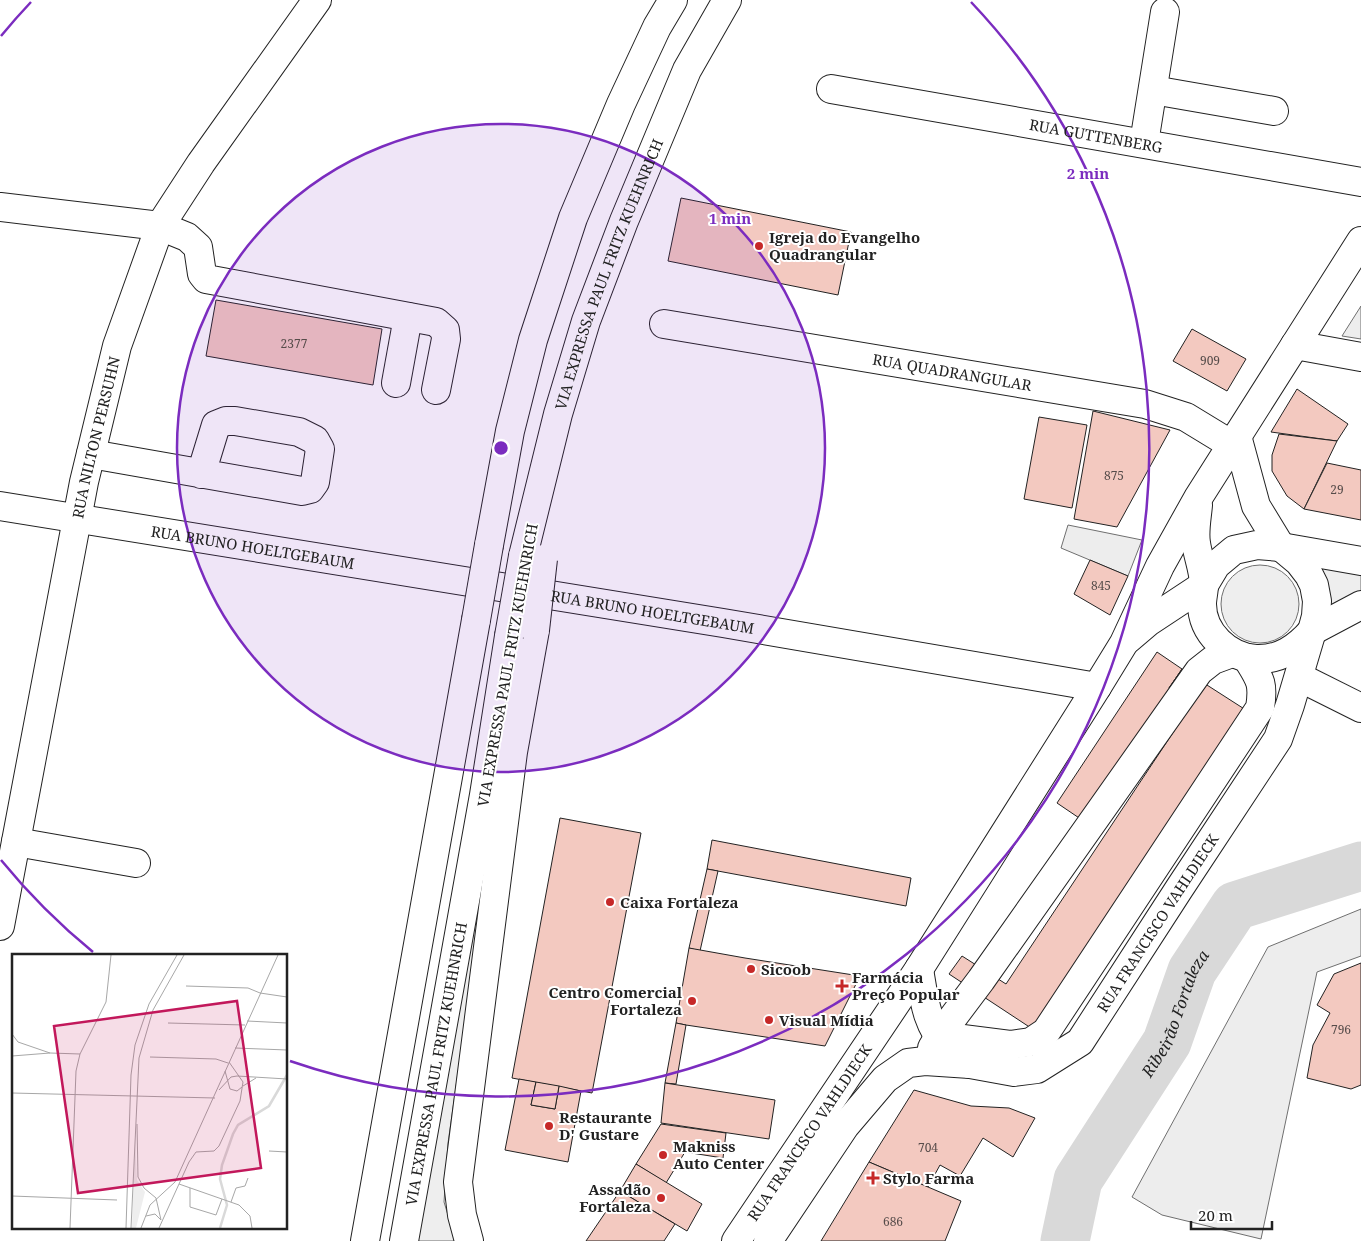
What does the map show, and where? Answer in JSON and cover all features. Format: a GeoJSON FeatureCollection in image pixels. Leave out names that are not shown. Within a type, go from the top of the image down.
{"type":"FeatureCollection","features":[{"type":"Feature","properties":{"kind":"main road","name":"RUA NILTON PERSUHN"},"geometry":{"type":"LineString","coordinates":[[0,926],[77,519],[117,346],[160,226],[201,163],[317,0]]}},
{"type":"Feature","properties":{"kind":"main road"},"geometry":{"type":"LineString","coordinates":[[365,1241],[510,432],[533,340],[573,218],[657,27],[673,0]]}},
{"type":"Feature","properties":{"kind":"main road","name":"VIA EXPRESSA PAUL FRITZ KUEHNRICH"},"geometry":{"type":"LineString","coordinates":[[404,1241],[484,795],[509,636],[533,558],[558,414],[586,321],[624,221],[687,70],[727,0]]}},
{"type":"Feature","properties":{"kind":"main road"},"geometry":{"type":"LineString","coordinates":[[1144,143],[1165,12]]}},
{"type":"Feature","properties":{"kind":"main road","name":"RUA GUTTENBERG"},"geometry":{"type":"LineString","coordinates":[[831,89],[1361,182]]}},
{"type":"Feature","properties":{"kind":"main road"},"geometry":{"type":"LineString","coordinates":[[1153,90],[1274,111]]}},
{"type":"Feature","properties":{"kind":"main road"},"geometry":{"type":"LineString","coordinates":[[0,206],[160,226],[187,238],[198,247],[202,274],[206,279],[436,322],[445,330],[446,339],[436,390]]}},
{"type":"Feature","properties":{"kind":"main road","name":"RUA FRANCISCO VAHLDIECK"},"geometry":{"type":"LineString","coordinates":[[736,1241],[919,969],[1124,643],[1160,566],[1198,498],[1361,241]]}},
{"type":"Feature","properties":{"kind":"main road"},"geometry":{"type":"LineString","coordinates":[[396,383],[408,317]]}},
{"type":"Feature","properties":{"kind":"main road","name":"RUA QUADRANGULAR"},"geometry":{"type":"LineString","coordinates":[[664,324],[1145,404],[1186,417],[1234,440]]}},
{"type":"Feature","properties":{"kind":"main road"},"geometry":{"type":"LineString","coordinates":[[1295,345],[1361,357]]}},
{"type":"Feature","properties":{"kind":"main road","name":"RUA FRANCISCO VAHLDIECK"},"geometry":{"type":"LineString","coordinates":[[768,1241],[845,1126],[885,1079],[908,1064],[925,1061],[970,1064],[1014,1072],[1037,1069],[1080,1042],[1278,739],[1299,677],[1316,616],[1317,602],[1314,585],[1299,562],[1281,547],[1256,506],[1234,440]]}},
{"type":"Feature","properties":{"kind":"main road"},"geometry":{"type":"LineString","coordinates":[[91,454],[201,474]]}},
{"type":"Feature","properties":{"kind":"main road"},"geometry":{"type":"LineString","coordinates":[[938,1036],[1010,1045],[1031,1042],[1046,1032],[1260,708],[1263,691],[1258,675],[1240,656],[1217,641],[1206,624],[1202,605],[1204,585],[1196,541],[1198,498]]}},
{"type":"Feature","properties":{"kind":"main road","name":"RUA BRUNO HOELTGEBAUM"},"geometry":{"type":"LineString","coordinates":[[0,506],[723,623],[1097,686]]}},
{"type":"Feature","properties":{"kind":"main road"},"geometry":{"type":"LineString","coordinates":[[1204,585],[1216,565],[1234,550],[1257,544],[1361,561]]}},
{"type":"Feature","properties":{"kind":"main road"},"geometry":{"type":"LineString","coordinates":[[469,1241],[462,1215],[458,1182],[513,752],[536,630],[533,558]]}},
{"type":"Feature","properties":{"kind":"main road","name":"RUA FRANCISCO VAHLDIECK"},"geometry":{"type":"LineString","coordinates":[[1124,643],[1148,622],[1204,585]]}},
{"type":"Feature","properties":{"kind":"main road"},"geometry":{"type":"LineString","coordinates":[[925,1061],[938,1036],[981,980],[1200,671],[1213,660],[1240,656],[1267,659],[1287,653],[1301,643],[1312,631],[1361,605]]}},
{"type":"Feature","properties":{"kind":"main road"},"geometry":{"type":"LineString","coordinates":[[1299,677],[1361,708]]}},
{"type":"Feature","properties":{"kind":"main road"},"geometry":{"type":"LineString","coordinates":[[16,842],[136,862]]}},
{"type":"Feature","properties":{"kind":"main road"},"geometry":{"type":"LineString","coordinates":[[919,969],[926,1011],[938,1036],[949,1049],[970,1064]]}},
{"type":"Feature","properties":{"kind":"shaded area"},"geometry":{"type":"Polygon","coordinates":[[[1361,306],[1361,339],[1342,336],[1361,306]]]}},
{"type":"Feature","properties":{"kind":"shaded area"},"geometry":{"type":"Polygon","coordinates":[[[1068,525],[1142,540],[1128,576],[1061,548],[1068,525]]]}},
{"type":"Feature","properties":{"kind":"shaded area"},"geometry":{"type":"Polygon","coordinates":[[[1316,562],[1361,570],[1361,592],[1330,613],[1316,562]]]}},
{"type":"Feature","properties":{"kind":"shaded area"},"geometry":{"type":"Polygon","coordinates":[[[1260,565],[1275,568],[1288,576],[1296,589],[1299,604],[1296,619],[1288,632],[1275,640],[1260,643],[1245,640],[1232,632],[1224,619],[1221,604],[1224,589],[1232,576],[1245,568],[1260,565]]]}},
{"type":"Feature","properties":{"kind":"shaded area"},"geometry":{"type":"Polygon","coordinates":[[[478,884],[482,885],[484,890],[448,1143],[444,1202],[456,1241],[413,1241],[478,884]]]}},
{"type":"Feature","properties":{"kind":"shaded area"},"geometry":{"type":"Polygon","coordinates":[[[1361,909],[1361,956],[1317,972],[1261,1239],[1162,1215],[1132,1197],[1268,947],[1361,909]]]}},
{"type":"Feature","properties":{"kind":"building","name":"Igreja do Evangelho Quadrangular"},"geometry":{"type":"Polygon","coordinates":[[[681,198],[851,232],[838,295],[668,261],[681,198]]]}},
{"type":"Feature","properties":{"kind":"building"},"geometry":{"type":"Polygon","coordinates":[[[216,300],[382,329],[373,385],[206,356],[216,300]]]}},
{"type":"Feature","properties":{"kind":"building"},"geometry":{"type":"Polygon","coordinates":[[[1192,329],[1246,359],[1227,391],[1173,361],[1192,329]]]}},
{"type":"Feature","properties":{"kind":"building"},"geometry":{"type":"Polygon","coordinates":[[[1297,389],[1348,424],[1337,441],[1271,432],[1297,389]]]}},
{"type":"Feature","properties":{"kind":"building"},"geometry":{"type":"Polygon","coordinates":[[[1093,411],[1170,430],[1117,527],[1074,519],[1093,411]]]}},
{"type":"Feature","properties":{"kind":"building"},"geometry":{"type":"Polygon","coordinates":[[[1039,417],[1087,425],[1072,508],[1024,499],[1039,417]]]}},
{"type":"Feature","properties":{"kind":"building"},"geometry":{"type":"Polygon","coordinates":[[[1279,434],[1337,441],[1304,509],[1287,496],[1272,471],[1272,455],[1279,434]]]}},
{"type":"Feature","properties":{"kind":"building"},"geometry":{"type":"Polygon","coordinates":[[[1327,463],[1361,470],[1361,520],[1304,509],[1327,463]]]}},
{"type":"Feature","properties":{"kind":"building"},"geometry":{"type":"Polygon","coordinates":[[[1090,560],[1128,576],[1110,615],[1074,594],[1090,560]]]}},
{"type":"Feature","properties":{"kind":"building"},"geometry":{"type":"Polygon","coordinates":[[[1157,652],[1182,669],[1169,688],[1175,693],[1088,824],[1057,803],[1157,652]]]}},
{"type":"Feature","properties":{"kind":"building"},"geometry":{"type":"Polygon","coordinates":[[[1182,669],[1249,712],[1037,1032],[949,974],[962,956],[1006,984],[1192,704],[1169,688],[1182,669]]]}},
{"type":"Feature","properties":{"kind":"building"},"geometry":{"type":"Polygon","coordinates":[[[560,818],[641,833],[592,1093],[512,1078],[560,818]]]}},
{"type":"Feature","properties":{"kind":"building"},"geometry":{"type":"Polygon","coordinates":[[[712,840],[911,878],[906,906],[707,869],[712,840]]]}},
{"type":"Feature","properties":{"kind":"building"},"geometry":{"type":"Polygon","coordinates":[[[707,869],[718,871],[700,951],[689,948],[707,869]]]}},
{"type":"Feature","properties":{"kind":"building"},"geometry":{"type":"Polygon","coordinates":[[[689,948],[860,976],[825,1046],[686,1025],[676,1023],[689,948]]]}},
{"type":"Feature","properties":{"kind":"building"},"geometry":{"type":"Polygon","coordinates":[[[1361,963],[1361,1085],[1351,1089],[1307,1078],[1313,1045],[1330,1013],[1317,1005],[1334,974],[1361,963]]]}},
{"type":"Feature","properties":{"kind":"building"},"geometry":{"type":"Polygon","coordinates":[[[676,1023],[686,1025],[676,1084],[665,1083],[676,1023]]]}},
{"type":"Feature","properties":{"kind":"building"},"geometry":{"type":"Polygon","coordinates":[[[519,1079],[536,1082],[531,1105],[555,1109],[559,1086],[581,1091],[568,1162],[505,1150],[519,1079]]]}},
{"type":"Feature","properties":{"kind":"building"},"geometry":{"type":"Polygon","coordinates":[[[536,1082],[559,1086],[555,1109],[531,1105],[536,1082]]]}},
{"type":"Feature","properties":{"kind":"building"},"geometry":{"type":"Polygon","coordinates":[[[665,1083],[775,1100],[769,1139],[661,1123],[665,1083]]]}},
{"type":"Feature","properties":{"kind":"building"},"geometry":{"type":"Polygon","coordinates":[[[914,1090],[971,1106],[1009,1108],[1035,1118],[1013,1157],[983,1138],[960,1176],[940,1165],[928,1187],[869,1162],[914,1090]]]}},
{"type":"Feature","properties":{"kind":"building","name":"Makniss Auto Center"},"geometry":{"type":"Polygon","coordinates":[[[661,1124],[726,1133],[723,1158],[685,1152],[666,1183],[636,1164],[661,1124]]]}},
{"type":"Feature","properties":{"kind":"building"},"geometry":{"type":"Polygon","coordinates":[[[869,1162],[961,1201],[945,1241],[821,1241],[869,1162]]]}},
{"type":"Feature","properties":{"kind":"building","name":"Assadão Fortaleza"},"geometry":{"type":"Polygon","coordinates":[[[636,1164],[702,1204],[687,1231],[620,1191],[636,1164]]]}},
{"type":"Feature","properties":{"kind":"building"},"geometry":{"type":"Polygon","coordinates":[[[620,1191],[675,1224],[664,1241],[586,1241],[620,1191]]]}},
{"type":"Feature","properties":{"kind":"waterway","name":"Ribeirão Fortaleza"},"geometry":{"type":"LineString","coordinates":[[1065,1241],[1078,1180],[1167,1042],[1192,971],[1235,906],[1361,866]]}},
{"type":"Feature","properties":{"kind":"place","name":"Igreja do Evangelho Quadrangular"},"geometry":{"type":"Point","coordinates":[759,246]}},
{"type":"Feature","properties":{"kind":"place","name":"Caixa Fortaleza"},"geometry":{"type":"Point","coordinates":[610,902]}},
{"type":"Feature","properties":{"kind":"place","name":"Sicoob"},"geometry":{"type":"Point","coordinates":[751,969]}},
{"type":"Feature","properties":{"kind":"place","name":"Farmácia Preço Popular"},"geometry":{"type":"Point","coordinates":[842,986]}},
{"type":"Feature","properties":{"kind":"place","name":"Centro Comercial Fortaleza"},"geometry":{"type":"Point","coordinates":[692,1001]}},
{"type":"Feature","properties":{"kind":"place","name":"Visual Mídia"},"geometry":{"type":"Point","coordinates":[769,1020]}},
{"type":"Feature","properties":{"kind":"place","name":"Restaurante D' Gustare"},"geometry":{"type":"Point","coordinates":[549,1126]}},
{"type":"Feature","properties":{"kind":"place","name":"Makniss Auto Center"},"geometry":{"type":"Point","coordinates":[663,1155]}},
{"type":"Feature","properties":{"kind":"place","name":"Stylo Farma"},"geometry":{"type":"Point","coordinates":[873,1178]}},
{"type":"Feature","properties":{"kind":"place","name":"Assadão Fortaleza"},"geometry":{"type":"Point","coordinates":[661,1198]}}]}
